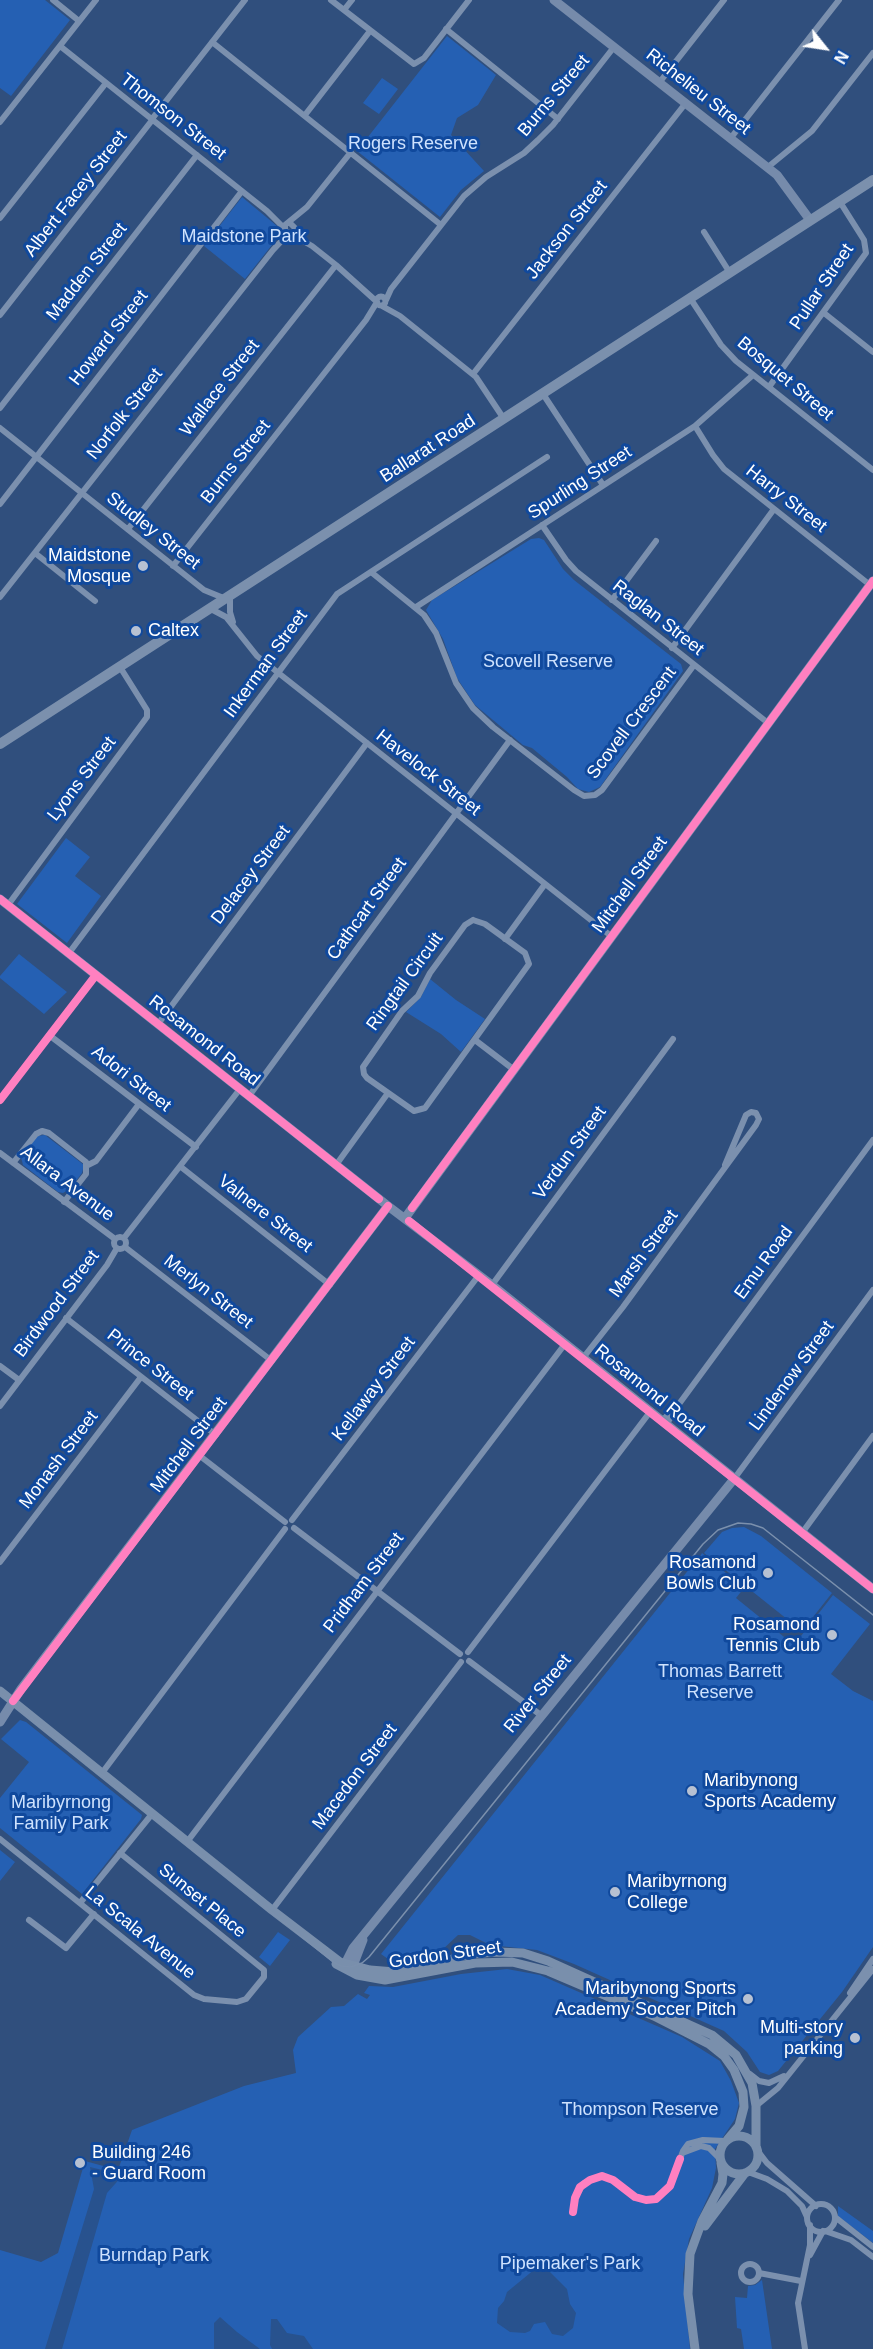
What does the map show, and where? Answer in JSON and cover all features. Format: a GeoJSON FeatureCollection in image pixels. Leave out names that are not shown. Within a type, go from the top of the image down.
{"type":"FeatureCollection","features":[{"type":"Feature","properties":{"kind":"highway","name":"Ballarat Road"},"geometry":{"type":"LineString","coordinates":[[0,744],[873,180]]}},
{"type":"Feature","properties":{"kind":"main road","name":"Gordon Street"},"geometry":{"type":"LineString","coordinates":[[0,1691],[272,1910],[347,1968],[363,1977],[385,1980],[480,1963],[512,1962],[548,1971],[644,2012],[709,2044],[730,2063],[743,2092],[744,2108],[741,2122],[727,2140]]}},
{"type":"Feature","properties":{"kind":"main road","name":"Gordon Street"},"geometry":{"type":"LineString","coordinates":[[347,1968],[395,1972],[469,1954],[510,1952],[548,1961],[712,2035],[729,2047],[746,2070],[752,2083],[756,2106],[757,2149]]}},
{"type":"Feature","properties":{"kind":"main road"},"geometry":{"type":"LineString","coordinates":[[469,1954],[480,1963]]}},
{"type":"Feature","properties":{"kind":"main road"},"geometry":{"type":"LineString","coordinates":[[688,2283],[696,2244],[704,2227],[757,2160],[757,2149],[754,2142],[744,2136],[739,2135],[727,2140],[721,2148],[720,2161],[723,2178],[693,2242],[688,2265],[688,2283],[695,2349]]}},
{"type":"Feature","properties":{"kind":"main road"},"geometry":{"type":"LineString","coordinates":[[720,2161],[731,2173],[747,2173]]}},
{"type":"Feature","properties":{"kind":"street"},"geometry":{"type":"LineString","coordinates":[[53,0],[80,21]]}},
{"type":"Feature","properties":{"kind":"street"},"geometry":{"type":"LineString","coordinates":[[0,122],[96,0]]}},
{"type":"Feature","properties":{"kind":"street","name":"Albert Facey Street"},"geometry":{"type":"LineString","coordinates":[[0,315],[245,0]]}},
{"type":"Feature","properties":{"kind":"street"},"geometry":{"type":"LineString","coordinates":[[331,0],[410,63],[417,64],[469,0]]}},
{"type":"Feature","properties":{"kind":"street"},"geometry":{"type":"LineString","coordinates":[[344,10],[352,0]]}},
{"type":"Feature","properties":{"kind":"street"},"geometry":{"type":"LineString","coordinates":[[659,83],[724,0]]}},
{"type":"Feature","properties":{"kind":"street"},"geometry":{"type":"LineString","coordinates":[[730,139],[839,0]]}},
{"type":"Feature","properties":{"kind":"street","name":"Richelieu Street"},"geometry":{"type":"LineString","coordinates":[[558,1],[768,168],[786,185],[810,220]]}},
{"type":"Feature","properties":{"kind":"street"},"geometry":{"type":"LineString","coordinates":[[446,29],[558,118]]}},
{"type":"Feature","properties":{"kind":"street"},"geometry":{"type":"LineString","coordinates":[[305,115],[370,31]]}},
{"type":"Feature","properties":{"kind":"street"},"geometry":{"type":"LineString","coordinates":[[212,42],[441,225]]}},
{"type":"Feature","properties":{"kind":"street","name":"Thomson Street"},"geometry":{"type":"LineString","coordinates":[[60,46],[473,374],[504,419]]}},
{"type":"Feature","properties":{"kind":"street","name":"Burns Street"},"geometry":{"type":"LineString","coordinates":[[173,566],[470,190],[531,147],[558,118],[614,47]]}},
{"type":"Feature","properties":{"kind":"street"},"geometry":{"type":"LineString","coordinates":[[768,168],[812,131],[873,53]]}},
{"type":"Feature","properties":{"kind":"street"},"geometry":{"type":"LineString","coordinates":[[0,218],[106,83]]}},
{"type":"Feature","properties":{"kind":"street","name":"Jackson Street"},"geometry":{"type":"LineString","coordinates":[[473,374],[685,104]]}},
{"type":"Feature","properties":{"kind":"street","name":"Norfolk Street"},"geometry":{"type":"LineString","coordinates":[[0,597],[351,152]]}},
{"type":"Feature","properties":{"kind":"street","name":"Madden Street"},"geometry":{"type":"LineString","coordinates":[[0,408],[197,155]]}},
{"type":"Feature","properties":{"kind":"street","name":"Howard Street"},"geometry":{"type":"LineString","coordinates":[[0,504],[242,191]]}},
{"type":"Feature","properties":{"kind":"street","name":"Pullar Street"},"geometry":{"type":"LineString","coordinates":[[769,387],[864,258],[867,249],[864,240],[840,202]]}},
{"type":"Feature","properties":{"kind":"street"},"geometry":{"type":"LineString","coordinates":[[704,232],[730,273]]}},
{"type":"Feature","properties":{"kind":"street","name":"Wallace Street"},"geometry":{"type":"LineString","coordinates":[[128,529],[336,265]]}},
{"type":"Feature","properties":{"kind":"street","name":"Bosquet Street"},"geometry":{"type":"LineString","coordinates":[[690,298],[721,345],[753,375],[873,470]]}},
{"type":"Feature","properties":{"kind":"street"},"geometry":{"type":"LineString","coordinates":[[824,313],[873,352]]}},
{"type":"Feature","properties":{"kind":"street","name":"Spurling Street"},"geometry":{"type":"LineString","coordinates":[[416,607],[695,426],[753,375]]}},
{"type":"Feature","properties":{"kind":"street"},"geometry":{"type":"LineString","coordinates":[[543,394],[603,485]]}},
{"type":"Feature","properties":{"kind":"street","name":"Harry Street"},"geometry":{"type":"LineString","coordinates":[[695,426],[724,469],[872,583]]}},
{"type":"Feature","properties":{"kind":"street","name":"Studley Street"},"geometry":{"type":"LineString","coordinates":[[0,428],[204,590],[228,598]]}},
{"type":"Feature","properties":{"kind":"street","name":"Inkerman Street"},"geometry":{"type":"LineString","coordinates":[[69,953],[331,600],[547,457]]}},
{"type":"Feature","properties":{"kind":"street"},"geometry":{"type":"LineString","coordinates":[[672,648],[774,509]]}},
{"type":"Feature","properties":{"kind":"street","name":"Raglan Street"},"geometry":{"type":"LineString","coordinates":[[542,525],[570,566],[768,723]]}},
{"type":"Feature","properties":{"kind":"street"},"geometry":{"type":"LineString","coordinates":[[612,600],[656,541]]}},
{"type":"Feature","properties":{"kind":"street"},"geometry":{"type":"LineString","coordinates":[[35,553],[94,601]]}},
{"type":"Feature","properties":{"kind":"street","name":"Scovell Crescent"},"geometry":{"type":"LineString","coordinates":[[371,572],[416,607],[436,633],[450,671],[464,696],[482,717],[584,796],[595,795],[605,786],[694,665]]}},
{"type":"Feature","properties":{"kind":"street","name":"Mitchell Street"},"geometry":{"type":"LineString","coordinates":[[405,1218],[872,583]]}},
{"type":"Feature","properties":{"kind":"street","name":"Studley Street"},"geometry":{"type":"LineString","coordinates":[[204,590],[211,608]]}},
{"type":"Feature","properties":{"kind":"street","name":"Havelock Street"},"geometry":{"type":"LineString","coordinates":[[228,598],[234,625]]}},
{"type":"Feature","properties":{"kind":"street","name":"Havelock Street"},"geometry":{"type":"LineString","coordinates":[[211,608],[226,616],[252,652],[611,936]]}},
{"type":"Feature","properties":{"kind":"street","name":"Lyons Street"},"geometry":{"type":"LineString","coordinates":[[4,902],[147,717],[147,710],[120,667]]}},
{"type":"Feature","properties":{"kind":"street","name":"Cathcart Street"},"geometry":{"type":"LineString","coordinates":[[249,1096],[510,740]]}},
{"type":"Feature","properties":{"kind":"street","name":"Delacey Street"},"geometry":{"type":"LineString","coordinates":[[158,1024],[367,743]]}},
{"type":"Feature","properties":{"kind":"street"},"geometry":{"type":"LineString","coordinates":[[505,939],[545,884]]}},
{"type":"Feature","properties":{"kind":"street","name":"Rosamond Road"},"geometry":{"type":"LineString","coordinates":[[4,902],[872,1587]]}},
{"type":"Feature","properties":{"kind":"street","name":"Ringtail Circuit"},"geometry":{"type":"LineString","coordinates":[[476,920],[505,939],[525,953],[529,964],[423,1110],[417,1112],[411,1110],[364,1074],[364,1063],[402,1011],[418,996],[430,973],[465,925],[476,920]]}},
{"type":"Feature","properties":{"kind":"street"},"geometry":{"type":"LineString","coordinates":[[0,1100],[96,975]]}},
{"type":"Feature","properties":{"kind":"street","name":"Adori Street"},"geometry":{"type":"LineString","coordinates":[[49,1035],[195,1148]]}},
{"type":"Feature","properties":{"kind":"street","name":"Verdun Street"},"geometry":{"type":"LineString","coordinates":[[492,1285],[673,1039]]}},
{"type":"Feature","properties":{"kind":"street"},"geometry":{"type":"LineString","coordinates":[[475,1040],[513,1069]]}},
{"type":"Feature","properties":{"kind":"street"},"geometry":{"type":"LineString","coordinates":[[124,1238],[116,1239],[114,1243],[117,1248],[125,1247],[124,1238],[240,1089]]}},
{"type":"Feature","properties":{"kind":"street"},"geometry":{"type":"LineString","coordinates":[[336,1165],[388,1092]]}},
{"type":"Feature","properties":{"kind":"street"},"geometry":{"type":"LineString","coordinates":[[64,1202],[86,1173],[88,1165],[96,1161],[139,1104]]}},
{"type":"Feature","properties":{"kind":"street","name":"Marsh Street"},"geometry":{"type":"LineString","coordinates":[[583,1358],[664,1252],[758,1122],[756,1113],[751,1112],[746,1115],[725,1165]]}},
{"type":"Feature","properties":{"kind":"street"},"geometry":{"type":"LineString","coordinates":[[13,1163],[36,1134],[42,1131],[49,1133],[88,1165]]}},
{"type":"Feature","properties":{"kind":"street","name":"Emu Road"},"geometry":{"type":"LineString","coordinates":[[664,1423],[873,1140]]}},
{"type":"Feature","properties":{"kind":"street","name":"Allara Avenue"},"geometry":{"type":"LineString","coordinates":[[0,1153],[116,1239]]}},
{"type":"Feature","properties":{"kind":"street","name":"Valnere Street"},"geometry":{"type":"LineString","coordinates":[[181,1167],[330,1285]]}},
{"type":"Feature","properties":{"kind":"street","name":"Mitchell Street"},"geometry":{"type":"LineString","coordinates":[[0,1722],[13,1701],[388,1206]]}},
{"type":"Feature","properties":{"kind":"street","name":"Merlyn Street"},"geometry":{"type":"LineString","coordinates":[[125,1247],[272,1360]]}},
{"type":"Feature","properties":{"kind":"street","name":"Birdwood Street"},"geometry":{"type":"LineString","coordinates":[[0,1406],[117,1248]]}},
{"type":"Feature","properties":{"kind":"street","name":"Kellaway Street"},"geometry":{"type":"LineString","coordinates":[[292,1521],[478,1275]]}},
{"type":"Feature","properties":{"kind":"street","name":"Lindenow Street"},"geometry":{"type":"LineString","coordinates":[[734,1479],[873,1290]]}},
{"type":"Feature","properties":{"kind":"street","name":"Prince Street"},"geometry":{"type":"LineString","coordinates":[[66,1318],[216,1435]]}},
{"type":"Feature","properties":{"kind":"street","name":"Pridham Street"},"geometry":{"type":"LineString","coordinates":[[187,1842],[565,1344]]}},
{"type":"Feature","properties":{"kind":"street"},"geometry":{"type":"LineString","coordinates":[[0,1366],[19,1380]]}},
{"type":"Feature","properties":{"kind":"street","name":"Monash Street"},"geometry":{"type":"LineString","coordinates":[[0,1562],[141,1377]]}},
{"type":"Feature","properties":{"kind":"street"},"geometry":{"type":"LineString","coordinates":[[460,1654],[468,1652],[650,1412]]}},
{"type":"Feature","properties":{"kind":"street"},"geometry":{"type":"LineString","coordinates":[[802,1533],[873,1436]]}},
{"type":"Feature","properties":{"kind":"street"},"geometry":{"type":"LineString","coordinates":[[200,1456],[285,1522],[292,1521],[295,1524],[294,1528],[460,1654],[465,1661],[542,1716]]}},
{"type":"Feature","properties":{"kind":"street","name":"River Street"},"geometry":{"type":"LineString","coordinates":[[347,1968],[369,1930],[734,1479]]}},
{"type":"Feature","properties":{"kind":"street"},"geometry":{"type":"LineString","coordinates":[[102,1773],[285,1529],[285,1522]]}},
{"type":"Feature","properties":{"kind":"street"},"geometry":{"type":"LineString","coordinates":[[285,1529],[290,1531],[294,1528]]}},
{"type":"Feature","properties":{"kind":"street"},"geometry":{"type":"LineString","coordinates":[[465,1661],[470,1656],[468,1652]]}},
{"type":"Feature","properties":{"kind":"street","name":"Macedon Street"},"geometry":{"type":"LineString","coordinates":[[272,1910],[465,1661]]}},
{"type":"Feature","properties":{"kind":"street"},"geometry":{"type":"LineString","coordinates":[[80,1903],[152,1814]]}},
{"type":"Feature","properties":{"kind":"street","name":"La Scala Avenue"},"geometry":{"type":"LineString","coordinates":[[0,1839],[152,1963],[198,1997],[243,2001],[263,1978],[265,1972]]}},
{"type":"Feature","properties":{"kind":"street","name":"Sunset Place"},"geometry":{"type":"LineString","coordinates":[[120,1853],[265,1972]]}},
{"type":"Feature","properties":{"kind":"street"},"geometry":{"type":"LineString","coordinates":[[29,1920],[66,1948],[94,1914]]}},
{"type":"Feature","properties":{"kind":"street"},"geometry":{"type":"LineString","coordinates":[[846,2002],[857,1980],[873,1959]]}},
{"type":"Feature","properties":{"kind":"street"},"geometry":{"type":"LineString","coordinates":[[756,2106],[778,2088],[873,1969]]}},
{"type":"Feature","properties":{"kind":"street"},"geometry":{"type":"LineString","coordinates":[[746,2070],[759,2081],[769,2083],[789,2073]]}},
{"type":"Feature","properties":{"kind":"street"},"geometry":{"type":"LineString","coordinates":[[575,2198],[584,2183],[602,2176],[613,2180],[635,2197],[646,2200],[656,2199],[670,2186],[685,2148],[693,2142],[727,2140]]}},
{"type":"Feature","properties":{"kind":"street"},"geometry":{"type":"LineString","coordinates":[[680,2159],[686,2151],[701,2146],[709,2148],[720,2161]]}},
{"type":"Feature","properties":{"kind":"street"},"geometry":{"type":"LineString","coordinates":[[757,2149],[767,2163],[807,2200],[816,2205]]}},
{"type":"Feature","properties":{"kind":"street"},"geometry":{"type":"LineString","coordinates":[[747,2173],[767,2179],[787,2191],[802,2206],[809,2223],[815,2230],[851,2240],[873,2257]]}},
{"type":"Feature","properties":{"kind":"street"},"geometry":{"type":"LineString","coordinates":[[805,2349],[798,2303],[810,2245],[809,2212],[816,2205],[823,2204],[830,2207],[845,2226],[873,2247]]}},
{"type":"Feature","properties":{"kind":"street"},"geometry":{"type":"LineString","coordinates":[[801,2281],[809,2258],[824,2231],[833,2226],[835,2216]]}},
{"type":"Feature","properties":{"kind":"street"},"geometry":{"type":"LineString","coordinates":[[759,2273],[801,2281]]}},
{"type":"Feature","properties":{"kind":"green space"},"geometry":{"type":"Polygon","coordinates":[[[0,0],[45,0],[70,20],[11,96],[0,88],[0,0]]]}},
{"type":"Feature","properties":{"kind":"green space","name":"Rogers Reserve"},"geometry":{"type":"Polygon","coordinates":[[[447,36],[496,75],[478,105],[457,118],[451,135],[484,171],[461,190],[440,217],[357,151],[447,36]]]}},
{"type":"Feature","properties":{"kind":"green space"},"geometry":{"type":"Polygon","coordinates":[[[382,78],[398,89],[379,114],[363,103],[382,78]]]}},
{"type":"Feature","properties":{"kind":"green space","name":"Maidstone Park"},"geometry":{"type":"Polygon","coordinates":[[[242,197],[283,231],[245,279],[204,246],[242,197]]]}},
{"type":"Feature","properties":{"kind":"green space","name":"Scovell Reserve"},"geometry":{"type":"Polygon","coordinates":[[[531,539],[544,540],[563,569],[574,580],[681,664],[683,671],[600,787],[589,792],[578,789],[532,748],[523,745],[475,705],[457,678],[443,639],[426,610],[432,600],[531,539]]]}},
{"type":"Feature","properties":{"kind":"green space"},"geometry":{"type":"Polygon","coordinates":[[[66,838],[90,857],[75,876],[101,896],[67,943],[17,904],[66,838]]]}},
{"type":"Feature","properties":{"kind":"green space"},"geometry":{"type":"Polygon","coordinates":[[[19,954],[67,992],[44,1014],[0,978],[19,954]]]}},
{"type":"Feature","properties":{"kind":"green space"},"geometry":{"type":"Polygon","coordinates":[[[430,979],[485,1019],[461,1052],[441,1034],[406,1012],[421,997],[430,979]]]}},
{"type":"Feature","properties":{"kind":"green space"},"geometry":{"type":"Polygon","coordinates":[[[45,1135],[84,1165],[82,1173],[70,1189],[63,1193],[58,1192],[23,1165],[21,1157],[37,1136],[45,1135]]]}},
{"type":"Feature","properties":{"kind":"green space","name":"Rosamond Bowls Club"},"geometry":{"type":"Polygon","coordinates":[[[744,1527],[761,1536],[832,1593],[802,1631],[704,1553],[722,1532],[744,1527]]]}},
{"type":"Feature","properties":{"kind":"green space","name":"Maribynong Sports Academy"},"geometry":{"type":"Polygon","coordinates":[[[702,1553],[744,1588],[736,1598],[794,1645],[833,1595],[870,1624],[831,1674],[853,1691],[873,1701],[873,1947],[842,1992],[778,2071],[769,2075],[760,2072],[747,2052],[724,2031],[574,1964],[537,1950],[490,1945],[470,1935],[458,1935],[440,1952],[395,1964],[381,1954],[694,1563],[696,1564],[702,1553]]]}},
{"type":"Feature","properties":{"kind":"green space","name":"Maribyrnong Family Park"},"geometry":{"type":"Polygon","coordinates":[[[20,1720],[26,1722],[142,1815],[82,1894],[0,1828],[0,1798],[29,1762],[1,1739],[20,1720]]]}},
{"type":"Feature","properties":{"kind":"green space"},"geometry":{"type":"Polygon","coordinates":[[[0,1850],[15,1862],[0,1881],[0,1850]]]}},
{"type":"Feature","properties":{"kind":"green space"},"geometry":{"type":"Polygon","coordinates":[[[278,1932],[290,1940],[270,1966],[259,1957],[278,1932]]]}},
{"type":"Feature","properties":{"kind":"green space"},"geometry":{"type":"Polygon","coordinates":[[[507,1969],[540,1975],[682,2037],[720,2061],[731,2081],[739,2103],[735,2119],[715,2149],[716,2168],[712,2188],[689,2239],[683,2274],[690,2349],[0,2349],[0,2250],[41,2262],[58,2253],[85,2161],[118,2170],[132,2130],[244,2086],[296,2073],[293,2050],[298,2037],[331,2007],[344,2006],[358,1994],[367,1999],[370,1995],[364,1993],[369,1986],[393,1987],[461,1974],[507,1969]]]}},
{"type":"Feature","properties":{"kind":"green space"},"geometry":{"type":"Polygon","coordinates":[[[838,2206],[873,2231],[873,2243],[838,2216],[838,2206]]]}},
{"type":"Feature","properties":{"kind":"green space"},"geometry":{"type":"Polygon","coordinates":[[[762,2280],[772,2349],[744,2349],[741,2329],[737,2328],[735,2297],[747,2298],[748,2286],[755,2285],[762,2280]]]}},
{"type":"Feature","properties":{"kind":"shaded area"},"geometry":{"type":"Polygon","coordinates":[[[90,2167],[123,2175],[107,2193],[62,2349],[45,2349],[94,2189],[90,2167]]]}},
{"type":"Feature","properties":{"kind":"shaded area"},"geometry":{"type":"Polygon","coordinates":[[[535,2269],[549,2271],[567,2289],[570,2304],[576,2313],[573,2328],[563,2336],[552,2334],[545,2322],[534,2324],[530,2331],[525,2333],[510,2332],[497,2323],[498,2308],[507,2292],[535,2269]]]}},
{"type":"Feature","properties":{"kind":"shaded area"},"geometry":{"type":"Polygon","coordinates":[[[220,2317],[260,2349],[214,2349],[214,2323],[220,2317]]]}},
{"type":"Feature","properties":{"kind":"shaded area"},"geometry":{"type":"Polygon","coordinates":[[[271,2319],[277,2319],[287,2333],[304,2336],[313,2349],[272,2349],[270,2345],[271,2319]]]}},
{"type":"Feature","properties":{"kind":"tram line"},"geometry":{"type":"LineString","coordinates":[[0,1693],[333,1962],[351,1967],[362,1963],[369,1957],[703,1544],[718,1530],[738,1523],[763,1528],[873,1615]]}},
{"type":"Feature","properties":{"kind":"cycle path"},"geometry":{"type":"LineString","coordinates":[[412,1208],[873,581]]}},
{"type":"Feature","properties":{"kind":"cycle path"},"geometry":{"type":"LineString","coordinates":[[0,899],[379,1199]]}},
{"type":"Feature","properties":{"kind":"cycle path"},"geometry":{"type":"LineString","coordinates":[[0,1100],[96,975]]}},
{"type":"Feature","properties":{"kind":"cycle path"},"geometry":{"type":"LineString","coordinates":[[13,1701],[388,1206]]}},
{"type":"Feature","properties":{"kind":"cycle path"},"geometry":{"type":"LineString","coordinates":[[409,1221],[873,1589]]}},
{"type":"Feature","properties":{"kind":"cycle path"},"geometry":{"type":"LineString","coordinates":[[573,2212],[575,2198],[580,2187],[602,2176],[613,2180],[635,2197],[646,2200],[656,2199],[670,2186],[680,2159]]}},
{"type":"Feature","properties":{"kind":"place","name":"Maidstone Mosque"},"geometry":{"type":"Point","coordinates":[143,566]}},
{"type":"Feature","properties":{"kind":"place","name":"Caltex"},"geometry":{"type":"Point","coordinates":[136,631]}},
{"type":"Feature","properties":{"kind":"place","name":"Rosamond Bowls Club"},"geometry":{"type":"Point","coordinates":[768,1573]}},
{"type":"Feature","properties":{"kind":"place","name":"Rosamond Tennis Club"},"geometry":{"type":"Point","coordinates":[832,1635]}},
{"type":"Feature","properties":{"kind":"place","name":"Maribynong Sports Academy"},"geometry":{"type":"Point","coordinates":[692,1791]}},
{"type":"Feature","properties":{"kind":"place","name":"Maribyrnong College"},"geometry":{"type":"Point","coordinates":[615,1892]}},
{"type":"Feature","properties":{"kind":"place","name":"Maribynong Sports Academy Soccer Pitch"},"geometry":{"type":"Point","coordinates":[748,1999]}},
{"type":"Feature","properties":{"kind":"place","name":"Multi-story parking"},"geometry":{"type":"Point","coordinates":[855,2038]}},
{"type":"Feature","properties":{"kind":"place","name":"Building 246 - Guard Room"},"geometry":{"type":"Point","coordinates":[80,2163]}},
{"type":"Feature","properties":{"kind":"park label","name":"Thomas Barrett Reserve"},"geometry":{"type":"Point","coordinates":[720,1682]}},
{"type":"Feature","properties":{"kind":"park label","name":"Thompson Reserve"},"geometry":{"type":"Point","coordinates":[640,2110]}},
{"type":"Feature","properties":{"kind":"park label","name":"Burndap Park"},"geometry":{"type":"Point","coordinates":[154,2256]}},
{"type":"Feature","properties":{"kind":"park label","name":"Pipemaker's Park"},"geometry":{"type":"Point","coordinates":[570,2264]}}]}
